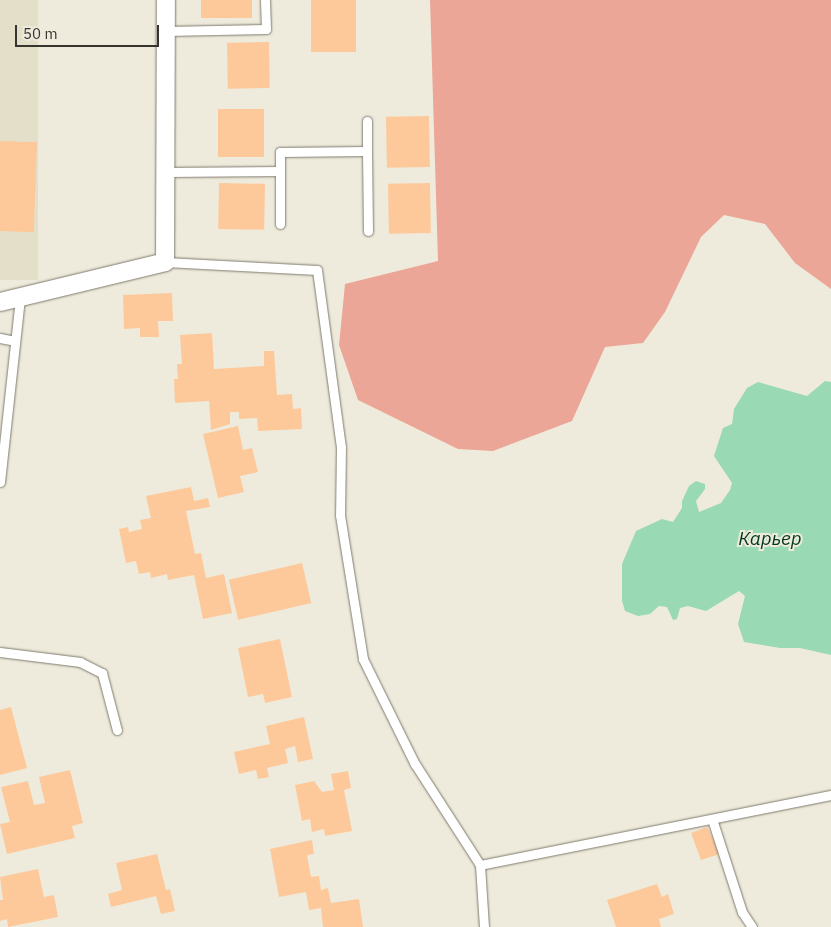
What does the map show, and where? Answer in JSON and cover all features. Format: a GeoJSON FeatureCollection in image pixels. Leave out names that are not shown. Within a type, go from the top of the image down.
{"type":"FeatureCollection","features":[{"type":"Feature","properties":{"kind":"street"},"geometry":{"type":"LineString","coordinates":[[0,302],[165,262],[166,0]]}},
{"type":"Feature","properties":{"kind":"lane"},"geometry":{"type":"LineString","coordinates":[[166,32],[266,29],[265,0]]}},
{"type":"Feature","properties":{"kind":"lane"},"geometry":{"type":"LineString","coordinates":[[366,121],[368,230]]}},
{"type":"Feature","properties":{"kind":"lane"},"geometry":{"type":"LineString","coordinates":[[280,224],[280,152],[367,152]]}},
{"type":"Feature","properties":{"kind":"lane"},"geometry":{"type":"LineString","coordinates":[[166,172],[280,171]]}},
{"type":"Feature","properties":{"kind":"lane"},"geometry":{"type":"LineString","coordinates":[[165,262],[317,270],[341,447],[340,516],[363,658],[415,764],[480,865],[484,927]]}},
{"type":"Feature","properties":{"kind":"lane"},"geometry":{"type":"LineString","coordinates":[[0,482],[20,298]]}},
{"type":"Feature","properties":{"kind":"lane"},"geometry":{"type":"LineString","coordinates":[[0,338],[16,341]]}},
{"type":"Feature","properties":{"kind":"lane"},"geometry":{"type":"LineString","coordinates":[[0,652],[80,662],[102,673],[117,730]]}},
{"type":"Feature","properties":{"kind":"lane"},"geometry":{"type":"LineString","coordinates":[[480,865],[831,795]]}},
{"type":"Feature","properties":{"kind":"lane"},"geometry":{"type":"LineString","coordinates":[[712,819],[742,912],[752,927]]}},
{"type":"Feature","properties":{"kind":"shaded area"},"geometry":{"type":"Polygon","coordinates":[[[0,0],[38,0],[38,280],[0,280],[0,0]]]}},
{"type":"Feature","properties":{"kind":"shaded area"},"geometry":{"type":"Polygon","coordinates":[[[430,0],[831,0],[831,289],[795,263],[765,224],[724,215],[701,237],[665,312],[643,343],[605,347],[572,421],[493,451],[458,449],[358,400],[339,345],[345,284],[438,261],[430,0]]]}},
{"type":"Feature","properties":{"kind":"water","name":"Карьер"},"geometry":{"type":"Polygon","coordinates":[[[825,381],[831,382],[831,655],[800,648],[780,648],[744,642],[738,624],[745,596],[739,591],[706,611],[688,606],[680,608],[677,619],[673,620],[667,607],[659,606],[650,614],[638,616],[625,611],[622,601],[622,564],[636,531],[662,519],[673,522],[682,508],[682,501],[689,486],[696,481],[705,484],[705,489],[696,501],[699,512],[721,503],[730,490],[732,483],[714,456],[723,428],[732,424],[734,409],[747,388],[758,382],[807,396],[825,381]]]}},
{"type":"Feature","properties":{"kind":"building"},"geometry":{"type":"Polygon","coordinates":[[[201,0],[252,0],[252,18],[201,18],[201,0]]]}},
{"type":"Feature","properties":{"kind":"building"},"geometry":{"type":"Polygon","coordinates":[[[311,0],[356,0],[356,52],[311,52],[311,0]]]}},
{"type":"Feature","properties":{"kind":"building"},"geometry":{"type":"Polygon","coordinates":[[[269,42],[270,88],[228,89],[227,43],[269,42]]]}},
{"type":"Feature","properties":{"kind":"building"},"geometry":{"type":"Polygon","coordinates":[[[218,109],[264,109],[264,157],[218,157],[218,109]]]}},
{"type":"Feature","properties":{"kind":"building"},"geometry":{"type":"Polygon","coordinates":[[[429,116],[430,167],[387,168],[386,117],[429,116]]]}},
{"type":"Feature","properties":{"kind":"building"},"geometry":{"type":"Polygon","coordinates":[[[0,141],[37,142],[34,232],[0,231],[0,141]]]}},
{"type":"Feature","properties":{"kind":"building"},"geometry":{"type":"Polygon","coordinates":[[[219,183],[265,184],[264,230],[218,229],[219,183]]]}},
{"type":"Feature","properties":{"kind":"building"},"geometry":{"type":"Polygon","coordinates":[[[430,183],[431,233],[389,234],[388,184],[430,183]]]}},
{"type":"Feature","properties":{"kind":"building"},"geometry":{"type":"Polygon","coordinates":[[[172,293],[173,321],[158,321],[159,337],[140,337],[140,328],[124,329],[123,295],[172,293]]]}},
{"type":"Feature","properties":{"kind":"building"},"geometry":{"type":"Polygon","coordinates":[[[212,333],[214,369],[264,366],[264,351],[274,351],[277,395],[292,394],[293,409],[301,408],[302,429],[258,431],[257,418],[239,419],[239,412],[230,412],[230,424],[211,430],[209,401],[175,403],[174,379],[178,379],[177,364],[182,364],[180,335],[212,333]]]}},
{"type":"Feature","properties":{"kind":"building"},"geometry":{"type":"Polygon","coordinates":[[[238,426],[243,450],[252,448],[258,472],[240,476],[244,492],[218,498],[203,434],[238,426]]]}},
{"type":"Feature","properties":{"kind":"building"},"geometry":{"type":"Polygon","coordinates":[[[191,487],[194,501],[208,498],[210,507],[186,511],[195,554],[201,553],[206,578],[224,574],[232,613],[203,619],[194,575],[168,580],[167,574],[151,578],[150,572],[139,574],[136,561],[126,563],[119,529],[128,527],[129,532],[142,529],[140,520],[151,518],[146,496],[191,487]]]}},
{"type":"Feature","properties":{"kind":"building"},"geometry":{"type":"Polygon","coordinates":[[[302,563],[311,603],[238,620],[229,580],[302,563]]]}},
{"type":"Feature","properties":{"kind":"building"},"geometry":{"type":"Polygon","coordinates":[[[280,639],[292,697],[265,703],[263,694],[248,697],[238,648],[280,639]]]}},
{"type":"Feature","properties":{"kind":"building"},"geometry":{"type":"Polygon","coordinates":[[[11,707],[27,768],[0,775],[0,710],[11,707]]]}},
{"type":"Feature","properties":{"kind":"building"},"geometry":{"type":"Polygon","coordinates":[[[304,717],[313,759],[298,762],[295,746],[285,749],[288,763],[267,768],[269,777],[258,779],[256,770],[239,774],[234,752],[270,744],[266,726],[304,717]]]}},
{"type":"Feature","properties":{"kind":"building"},"geometry":{"type":"Polygon","coordinates":[[[70,770],[83,823],[72,826],[75,838],[7,854],[0,824],[10,822],[1,787],[28,781],[34,805],[45,803],[39,777],[70,770]]]}},
{"type":"Feature","properties":{"kind":"building"},"geometry":{"type":"Polygon","coordinates":[[[348,771],[351,788],[344,790],[352,831],[325,836],[324,829],[312,832],[310,819],[302,821],[295,785],[314,781],[322,792],[334,790],[331,774],[348,771]]]}},
{"type":"Feature","properties":{"kind":"building"},"geometry":{"type":"Polygon","coordinates":[[[707,827],[720,854],[701,860],[691,833],[707,827]]]}},
{"type":"Feature","properties":{"kind":"building"},"geometry":{"type":"Polygon","coordinates":[[[312,840],[314,854],[307,855],[311,877],[319,876],[321,890],[328,888],[331,903],[359,899],[363,927],[323,927],[321,908],[309,910],[306,892],[279,897],[270,849],[312,840]]]}},
{"type":"Feature","properties":{"kind":"building"},"geometry":{"type":"Polygon","coordinates":[[[157,854],[166,890],[170,889],[175,911],[161,914],[156,896],[111,907],[108,894],[122,890],[116,863],[157,854]]]}},
{"type":"Feature","properties":{"kind":"building"},"geometry":{"type":"Polygon","coordinates":[[[38,869],[44,897],[54,895],[58,917],[8,927],[7,919],[0,921],[0,900],[3,900],[0,877],[38,869]]]}},
{"type":"Feature","properties":{"kind":"building"},"geometry":{"type":"Polygon","coordinates":[[[657,884],[662,897],[668,894],[674,914],[659,919],[661,927],[616,927],[607,900],[657,884]]]}}]}
